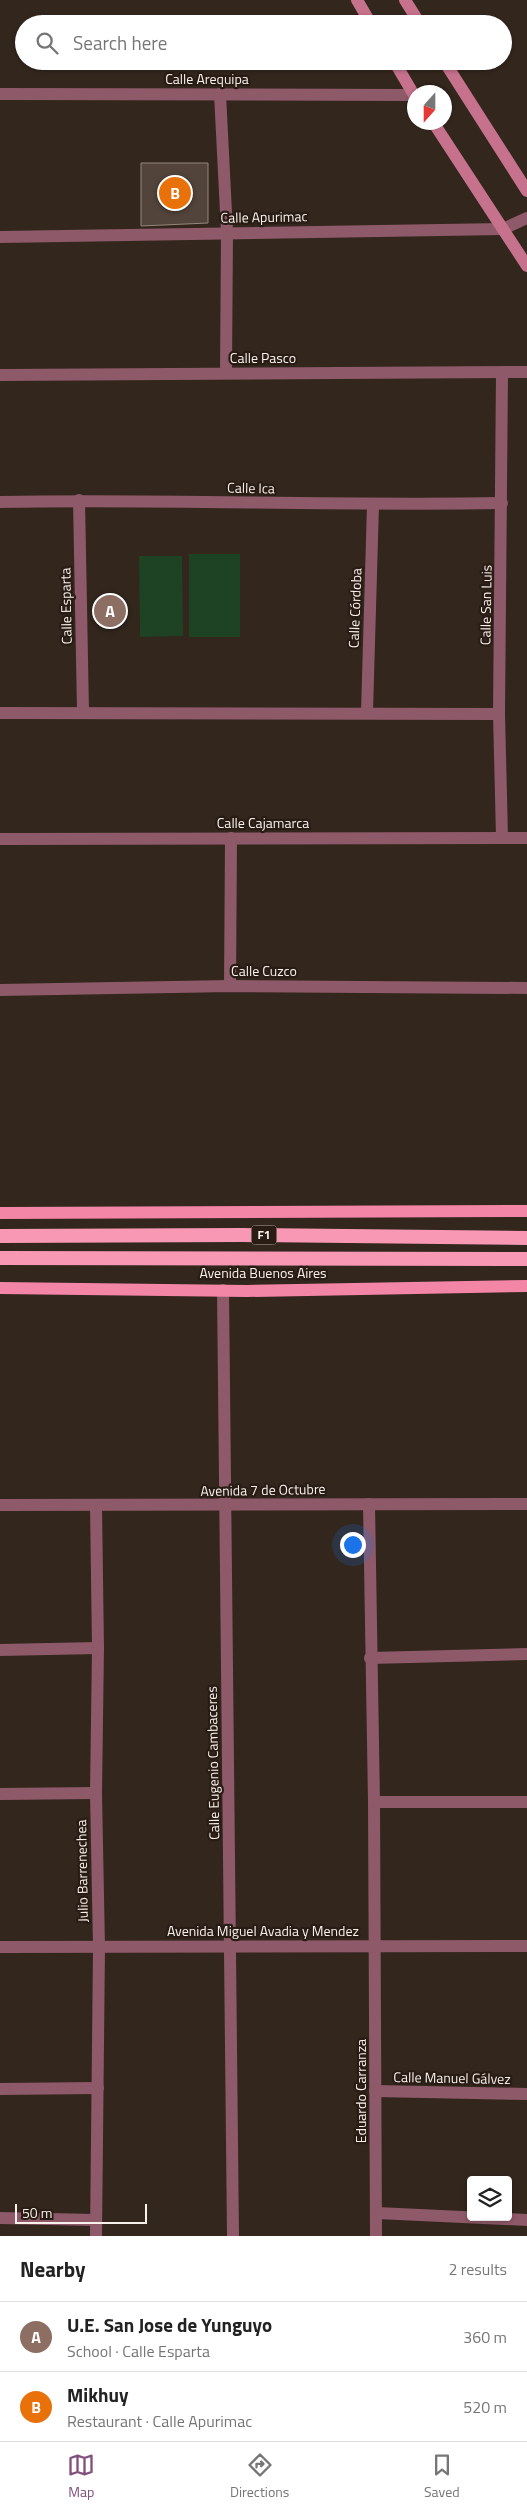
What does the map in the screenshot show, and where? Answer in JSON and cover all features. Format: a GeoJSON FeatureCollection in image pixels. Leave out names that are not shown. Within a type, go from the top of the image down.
{"type":"FeatureCollection","features":[{"type":"Feature","properties":{"kind":"highway","name":"F1"},"geometry":{"type":"LineString","coordinates":[[0,1236],[244,1235],[527,1238]]}},
{"type":"Feature","properties":{"kind":"highway","name":"Avenida Buenos Aires"},"geometry":{"type":"LineString","coordinates":[[0,1258],[527,1259]]}},
{"type":"Feature","properties":{"kind":"main road"},"geometry":{"type":"LineString","coordinates":[[357,0],[366,15]]}},
{"type":"Feature","properties":{"kind":"main road"},"geometry":{"type":"LineString","coordinates":[[405,0],[414,15]]}},
{"type":"Feature","properties":{"kind":"main road"},"geometry":{"type":"LineString","coordinates":[[399,70],[408,85]]}},
{"type":"Feature","properties":{"kind":"main road"},"geometry":{"type":"LineString","coordinates":[[450,70],[527,191]]}},
{"type":"Feature","properties":{"kind":"main road"},"geometry":{"type":"LineString","coordinates":[[438,130],[527,266]]}},
{"type":"Feature","properties":{"kind":"main road","name":"F1"},"geometry":{"type":"LineString","coordinates":[[0,1212],[527,1211]]}},
{"type":"Feature","properties":{"kind":"main road","name":"Avenida Buenos Aires"},"geometry":{"type":"LineString","coordinates":[[0,1288],[222,1290],[527,1286]]}},
{"type":"Feature","properties":{"kind":"street","name":"Calle Arequipa"},"geometry":{"type":"LineString","coordinates":[[0,94],[407,95]]}},
{"type":"Feature","properties":{"kind":"street"},"geometry":{"type":"LineString","coordinates":[[220,94],[227,232],[226,373]]}},
{"type":"Feature","properties":{"kind":"street","name":"Calle Apurimac"},"geometry":{"type":"LineString","coordinates":[[0,237],[503,229],[527,218]]}},
{"type":"Feature","properties":{"kind":"street","name":"Calle San Luis"},"geometry":{"type":"LineString","coordinates":[[502,372],[499,714],[502,837]]}},
{"type":"Feature","properties":{"kind":"street","name":"Calle Pasco"},"geometry":{"type":"LineString","coordinates":[[0,375],[527,372]]}},
{"type":"Feature","properties":{"kind":"street","name":"Calle Ica"},"geometry":{"type":"LineString","coordinates":[[0,502],[79,500],[373,505],[502,503]]}},
{"type":"Feature","properties":{"kind":"street","name":"Calle Esparta"},"geometry":{"type":"LineString","coordinates":[[79,500],[82,711]]}},
{"type":"Feature","properties":{"kind":"street","name":"Calle Córdoba"},"geometry":{"type":"LineString","coordinates":[[367,712],[373,505]]}},
{"type":"Feature","properties":{"kind":"street"},"geometry":{"type":"LineString","coordinates":[[0,712],[499,714]]}},
{"type":"Feature","properties":{"kind":"street"},"geometry":{"type":"LineString","coordinates":[[230,986],[231,838]]}},
{"type":"Feature","properties":{"kind":"street","name":"Calle Cajamarca"},"geometry":{"type":"LineString","coordinates":[[0,839],[527,838]]}},
{"type":"Feature","properties":{"kind":"street","name":"Calle Cuzco"},"geometry":{"type":"LineString","coordinates":[[0,990],[230,986],[527,988]]}},
{"type":"Feature","properties":{"kind":"street","name":"Calle Eugenio Cambaceres"},"geometry":{"type":"LineString","coordinates":[[222,1290],[233,2236]]}},
{"type":"Feature","properties":{"kind":"street","name":"Eduardo Carranza"},"geometry":{"type":"LineString","coordinates":[[369,1504],[376,1945],[376,2236]]}},
{"type":"Feature","properties":{"kind":"street","name":"Avenida 7 de Octubre"},"geometry":{"type":"LineString","coordinates":[[0,1505],[527,1504]]}},
{"type":"Feature","properties":{"kind":"street","name":"Julio Barrenechea"},"geometry":{"type":"LineString","coordinates":[[96,1505],[98,1648],[96,1793],[99,1947],[96,2236]]}},
{"type":"Feature","properties":{"kind":"street"},"geometry":{"type":"LineString","coordinates":[[0,1650],[98,1648]]}},
{"type":"Feature","properties":{"kind":"street"},"geometry":{"type":"LineString","coordinates":[[370,1658],[527,1654]]}},
{"type":"Feature","properties":{"kind":"street"},"geometry":{"type":"LineString","coordinates":[[0,1794],[96,1793]]}},
{"type":"Feature","properties":{"kind":"street"},"geometry":{"type":"LineString","coordinates":[[374,1802],[527,1802]]}},
{"type":"Feature","properties":{"kind":"street","name":"Avenida Miguel Avadia y Mendez"},"geometry":{"type":"LineString","coordinates":[[0,1947],[527,1946]]}},
{"type":"Feature","properties":{"kind":"street"},"geometry":{"type":"LineString","coordinates":[[0,2089],[98,2088]]}},
{"type":"Feature","properties":{"kind":"street","name":"Calle Manuel Gálvez"},"geometry":{"type":"LineString","coordinates":[[376,2091],[527,2094]]}},
{"type":"Feature","properties":{"kind":"street"},"geometry":{"type":"LineString","coordinates":[[377,2213],[527,2220]]}},
{"type":"Feature","properties":{"kind":"street"},"geometry":{"type":"LineString","coordinates":[[0,2218],[96,2220]]}},
{"type":"Feature","properties":{"kind":"green space"},"geometry":{"type":"Polygon","coordinates":[[[189,554],[240,554],[240,637],[189,637],[189,554]]]}},
{"type":"Feature","properties":{"kind":"green space"},"geometry":{"type":"Polygon","coordinates":[[[139,556],[182,556],[183,636],[140,637],[139,556]]]}},
{"type":"Feature","properties":{"kind":"building"},"geometry":{"type":"Polygon","coordinates":[[[141,163],[208,163],[208,223],[141,226],[141,163]]]}},
{"type":"Feature","properties":{"kind":"place","name":"Mikhuy"},"geometry":{"type":"Point","coordinates":[175,193]}},
{"type":"Feature","properties":{"kind":"place","name":"U.E. San Jose de Yunguyo"},"geometry":{"type":"Point","coordinates":[110,611]}}]}
